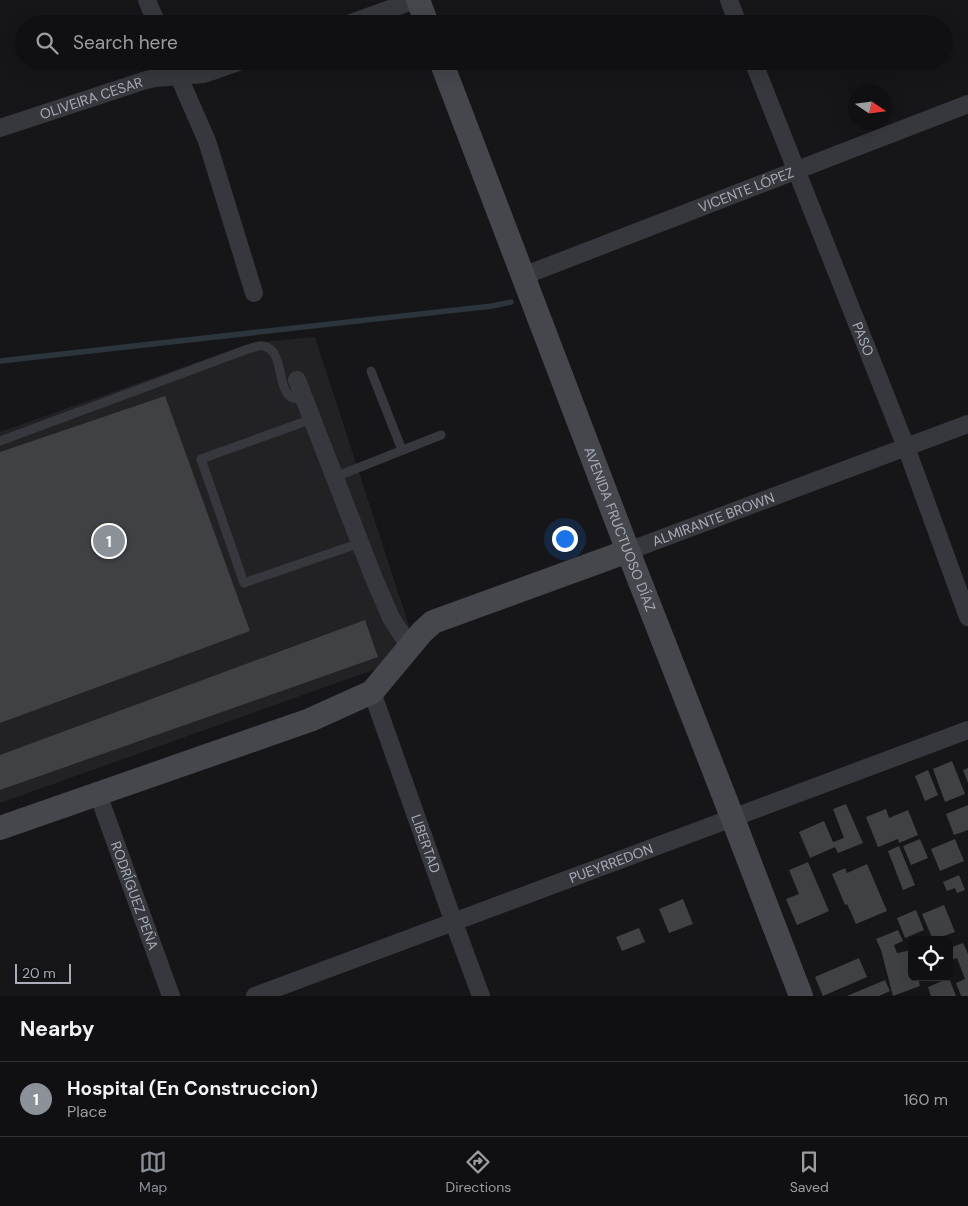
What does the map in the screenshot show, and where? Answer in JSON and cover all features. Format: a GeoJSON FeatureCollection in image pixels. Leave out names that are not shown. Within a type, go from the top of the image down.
{"type":"FeatureCollection","features":[{"type":"Feature","properties":{"kind":"street"},"geometry":{"type":"LineString","coordinates":[[147,0],[153,15]]}},
{"type":"Feature","properties":{"kind":"street"},"geometry":{"type":"LineString","coordinates":[[374,15],[416,0],[423,15]]}},
{"type":"Feature","properties":{"kind":"street"},"geometry":{"type":"LineString","coordinates":[[728,0],[734,15]]}},
{"type":"Feature","properties":{"kind":"street","name":"OLIVEIRA CESAR"},"geometry":{"type":"LineString","coordinates":[[0,128],[155,78],[173,70]]}},
{"type":"Feature","properties":{"kind":"street"},"geometry":{"type":"LineString","coordinates":[[175,70],[207,141],[254,293]]}},
{"type":"Feature","properties":{"kind":"street","name":"OLIVEIRA CESAR"},"geometry":{"type":"LineString","coordinates":[[181,70],[204,74],[215,70]]}},
{"type":"Feature","properties":{"kind":"street","name":"AVENIDA FRUCTUOSO DÍAZ"},"geometry":{"type":"LineString","coordinates":[[444,70],[628,551],[801,996]]}},
{"type":"Feature","properties":{"kind":"street","name":"PASO"},"geometry":{"type":"LineString","coordinates":[[757,70],[906,447],[968,617]]}},
{"type":"Feature","properties":{"kind":"street","name":"VICENTE LÓPEZ"},"geometry":{"type":"LineString","coordinates":[[523,276],[968,104]]}},
{"type":"Feature","properties":{"kind":"street"},"geometry":{"type":"LineString","coordinates":[[297,380],[391,618],[410,647]]}},
{"type":"Feature","properties":{"kind":"street","name":"ALMIRANTE BROWN"},"geometry":{"type":"LineString","coordinates":[[372,692],[434,622],[444,617],[628,551],[968,424]]}},
{"type":"Feature","properties":{"kind":"street"},"geometry":{"type":"LineString","coordinates":[[0,828],[310,720],[354,702],[372,692]]}},
{"type":"Feature","properties":{"kind":"street","name":"LIBERTAD"},"geometry":{"type":"LineString","coordinates":[[372,692],[482,996]]}},
{"type":"Feature","properties":{"kind":"street","name":"PUEYRREDON"},"geometry":{"type":"LineString","coordinates":[[255,996],[968,730]]}},
{"type":"Feature","properties":{"kind":"street","name":"RODRÍGUEZ PEÑA"},"geometry":{"type":"LineString","coordinates":[[98,794],[171,996]]}},
{"type":"Feature","properties":{"kind":"lane"},"geometry":{"type":"LineString","coordinates":[[0,441],[248,349],[263,346],[272,349],[276,356],[286,393],[292,398],[305,399]]}},
{"type":"Feature","properties":{"kind":"lane"},"geometry":{"type":"LineString","coordinates":[[371,371],[402,450]]}},
{"type":"Feature","properties":{"kind":"lane"},"geometry":{"type":"LineString","coordinates":[[312,419],[201,459],[244,583],[360,543]]}},
{"type":"Feature","properties":{"kind":"lane"},"geometry":{"type":"LineString","coordinates":[[335,477],[441,435]]}},
{"type":"Feature","properties":{"kind":"shaded area"},"geometry":{"type":"Polygon","coordinates":[[[315,337],[412,635],[384,666],[0,803],[0,432],[251,343],[315,337]]]}},
{"type":"Feature","properties":{"kind":"building"},"geometry":{"type":"Polygon","coordinates":[[[165,396],[250,631],[0,723],[0,452],[165,396]]]}},
{"type":"Feature","properties":{"kind":"building"},"geometry":{"type":"Polygon","coordinates":[[[365,620],[378,657],[0,790],[0,755],[365,620]]]}},
{"type":"Feature","properties":{"kind":"building"},"geometry":{"type":"Polygon","coordinates":[[[952,761],[965,794],[945,802],[933,769],[952,761]]]}},
{"type":"Feature","properties":{"kind":"building"},"geometry":{"type":"Polygon","coordinates":[[[968,768],[968,783],[963,770],[968,768]]]}},
{"type":"Feature","properties":{"kind":"building"},"geometry":{"type":"Polygon","coordinates":[[[928,770],[938,795],[925,801],[915,776],[928,770]]]}},
{"type":"Feature","properties":{"kind":"building"},"geometry":{"type":"Polygon","coordinates":[[[846,804],[863,843],[838,853],[835,847],[810,858],[799,832],[824,821],[833,842],[844,838],[833,809],[846,804]]]}},
{"type":"Feature","properties":{"kind":"building"},"geometry":{"type":"Polygon","coordinates":[[[968,805],[968,830],[954,835],[946,814],[968,805]]]}},
{"type":"Feature","properties":{"kind":"building"},"geometry":{"type":"Polygon","coordinates":[[[886,809],[889,818],[908,810],[918,835],[899,843],[898,839],[878,847],[866,817],[886,809]]]}},
{"type":"Feature","properties":{"kind":"building"},"geometry":{"type":"Polygon","coordinates":[[[920,839],[928,858],[911,865],[903,846],[920,839]]]}},
{"type":"Feature","properties":{"kind":"building"},"geometry":{"type":"Polygon","coordinates":[[[955,839],[964,861],[940,871],[931,849],[955,839]]]}},
{"type":"Feature","properties":{"kind":"building"},"geometry":{"type":"Polygon","coordinates":[[[899,846],[915,885],[903,890],[888,851],[899,846]]]}},
{"type":"Feature","properties":{"kind":"building"},"geometry":{"type":"Polygon","coordinates":[[[808,862],[829,911],[797,925],[786,899],[799,894],[789,870],[808,862]]]}},
{"type":"Feature","properties":{"kind":"building"},"geometry":{"type":"Polygon","coordinates":[[[867,864],[887,911],[856,924],[847,904],[845,905],[832,874],[845,868],[847,873],[867,864]]]}},
{"type":"Feature","properties":{"kind":"building"},"geometry":{"type":"Polygon","coordinates":[[[959,875],[965,890],[957,893],[955,888],[947,891],[943,882],[959,875]]]}},
{"type":"Feature","properties":{"kind":"building"},"geometry":{"type":"Polygon","coordinates":[[[683,899],[693,924],[669,933],[659,909],[683,899]]]}},
{"type":"Feature","properties":{"kind":"building"},"geometry":{"type":"Polygon","coordinates":[[[944,905],[955,932],[944,936],[931,936],[922,914],[944,905]]]}},
{"type":"Feature","properties":{"kind":"building"},"geometry":{"type":"Polygon","coordinates":[[[916,910],[924,930],[905,938],[897,918],[916,910]]]}},
{"type":"Feature","properties":{"kind":"building"},"geometry":{"type":"Polygon","coordinates":[[[639,928],[645,942],[622,951],[616,937],[639,928]]]}},
{"type":"Feature","properties":{"kind":"building"},"geometry":{"type":"Polygon","coordinates":[[[898,930],[903,941],[894,945],[897,953],[908,951],[908,981],[919,981],[920,986],[893,996],[881,950],[876,939],[898,930]]]}},
{"type":"Feature","properties":{"kind":"building"},"geometry":{"type":"Polygon","coordinates":[[[963,943],[968,954],[968,996],[961,996],[956,983],[965,979],[957,958],[953,960],[953,947],[963,943]]]}},
{"type":"Feature","properties":{"kind":"building"},"geometry":{"type":"Polygon","coordinates":[[[859,958],[867,977],[823,996],[815,977],[859,958]]]}},
{"type":"Feature","properties":{"kind":"building"},"geometry":{"type":"Polygon","coordinates":[[[885,980],[890,991],[879,996],[847,996],[885,980]]]}},
{"type":"Feature","properties":{"kind":"building"},"geometry":{"type":"Polygon","coordinates":[[[942,981],[950,981],[956,996],[931,996],[928,987],[942,981]]]}},
{"type":"Feature","properties":{"kind":"waterway"},"geometry":{"type":"LineString","coordinates":[[0,361],[492,306],[511,302]]}},
{"type":"Feature","properties":{"kind":"place","name":"Hospital (En Construccion)"},"geometry":{"type":"Point","coordinates":[109,541]}}]}
